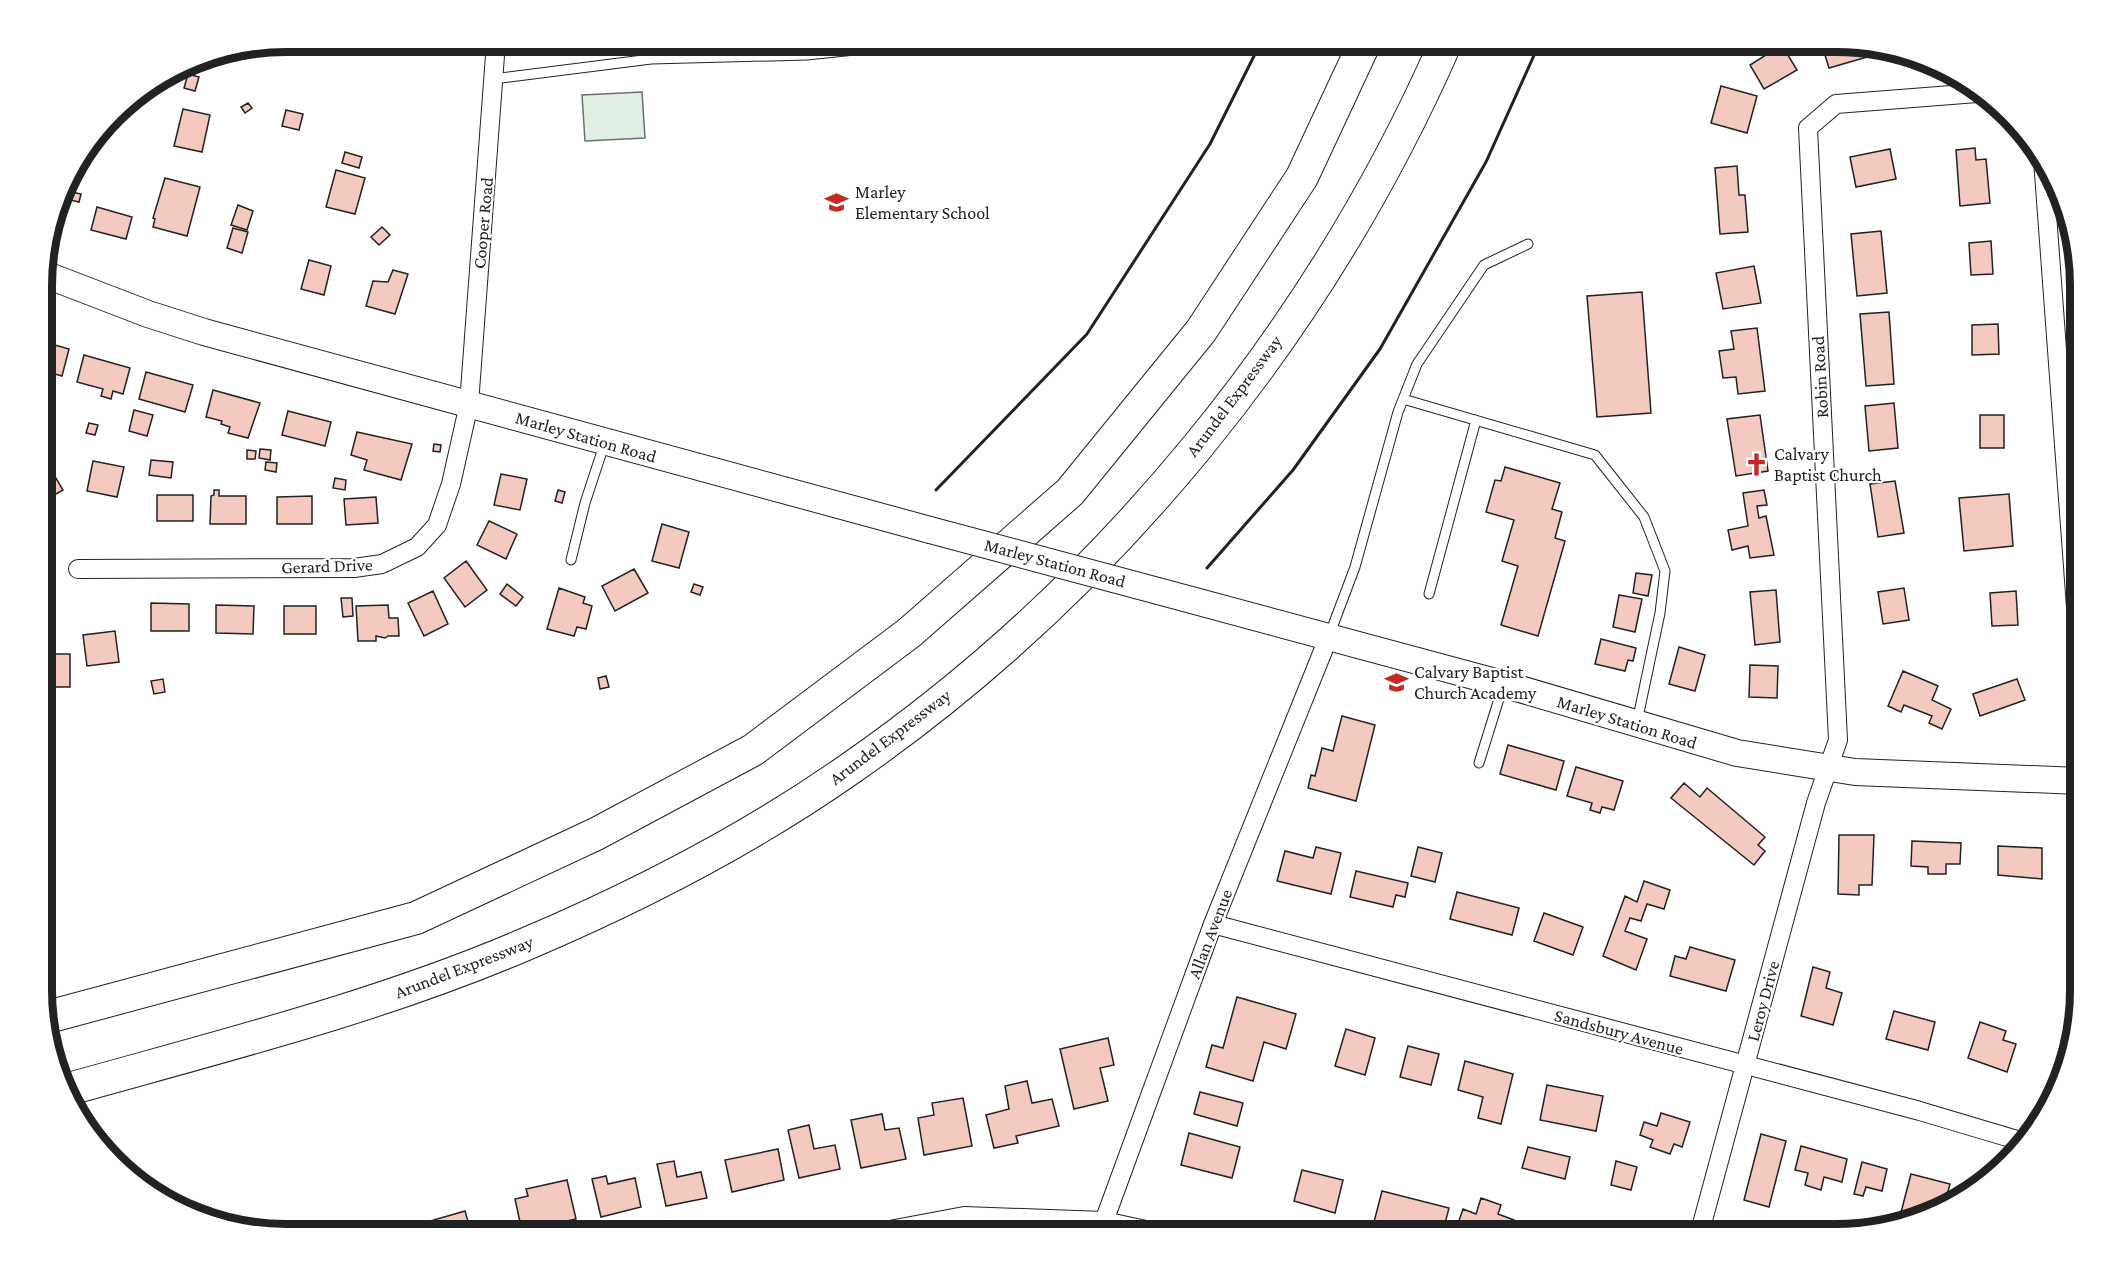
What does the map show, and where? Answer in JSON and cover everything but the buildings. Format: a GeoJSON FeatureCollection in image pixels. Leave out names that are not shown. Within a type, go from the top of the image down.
{"type":"FeatureCollection","features":[{"type":"Feature","properties":{"kind":"highway"},"geometry":{"type":"LineString","coordinates":[[54,1015],[416,918],[596,834],[753,750],[909,633],[1070,492],[1201,331],[1302,177],[1360,52]]}},
{"type":"Feature","properties":{"kind":"highway","name":"Arundel Expressway"},"geometry":{"type":"LineString","coordinates":[[74,1088],[376,1000],[522,946],[610,907],[735,841],[825,786],[907,728],[1008,644],[1065,589],[1120,533],[1206,436],[1247,384],[1316,284],[1402,133],[1441,52]]}},
{"type":"Feature","properties":{"kind":"main road","name":"Marley Station Road"},"geometry":{"type":"LineString","coordinates":[[53,277],[148,314],[204,332],[604,442],[1329,636],[1503,684],[1737,753],[1828,769],[2070,781]]}},
{"type":"Feature","properties":{"kind":"street","name":"Cooper Road"},"geometry":{"type":"LineString","coordinates":[[469,404],[495,52]]}},
{"type":"Feature","properties":{"kind":"street","name":"Robin Road"},"geometry":{"type":"LineString","coordinates":[[1828,769],[1838,740],[1808,128],[1836,104],[1968,94]]}},
{"type":"Feature","properties":{"kind":"street"},"geometry":{"type":"LineString","coordinates":[[2045,182],[2070,526]]}},
{"type":"Feature","properties":{"kind":"street","name":"Gerard Drive"},"geometry":{"type":"LineString","coordinates":[[78,569],[354,568],[382,564],[417,546],[437,525],[451,484],[469,404]]}},
{"type":"Feature","properties":{"kind":"street","name":"Allan Avenue"},"geometry":{"type":"LineString","coordinates":[[1103,1224],[1213,924],[1329,636]]}},
{"type":"Feature","properties":{"kind":"street","name":"Leroy Drive"},"geometry":{"type":"LineString","coordinates":[[1702,1224],[1828,769]]}},
{"type":"Feature","properties":{"kind":"street","name":"Sandsbury Avenue"},"geometry":{"type":"LineString","coordinates":[[1213,924],[1746,1065],[2015,1140]]}},
{"type":"Feature","properties":{"kind":"street"},"geometry":{"type":"LineString","coordinates":[[921,1224],[964,1216],[1056,1224]]}},
{"type":"Feature","properties":{"kind":"lane"},"geometry":{"type":"LineString","coordinates":[[651,59],[653,52]]}},
{"type":"Feature","properties":{"kind":"lane"},"geometry":{"type":"LineString","coordinates":[[705,57],[707,52]]}},
{"type":"Feature","properties":{"kind":"lane"},"geometry":{"type":"LineString","coordinates":[[494,79],[651,59],[807,55],[836,52]]}},
{"type":"Feature","properties":{"kind":"lane"},"geometry":{"type":"LineString","coordinates":[[1329,636],[1355,567],[1403,399],[1417,364],[1484,265],[1528,244]]}},
{"type":"Feature","properties":{"kind":"lane"},"geometry":{"type":"LineString","coordinates":[[1403,399],[1595,455],[1644,517],[1665,571],[1660,613],[1636,725]]}},
{"type":"Feature","properties":{"kind":"lane"},"geometry":{"type":"LineString","coordinates":[[1429,594],[1476,420]]}},
{"type":"Feature","properties":{"kind":"lane"},"geometry":{"type":"LineString","coordinates":[[571,560],[604,442]]}},
{"type":"Feature","properties":{"kind":"lane"},"geometry":{"type":"LineString","coordinates":[[1479,763],[1503,684]]}},
{"type":"Feature","properties":{"kind":"green space"},"geometry":{"type":"Polygon","coordinates":[[[642,92],[645,138],[585,141],[582,95],[642,92]]]}},
{"type":"Feature","properties":{"kind":"wall"},"geometry":{"type":"LineString","coordinates":[[936,490],[1087,334],[1210,144],[1256,52]]}},
{"type":"Feature","properties":{"kind":"wall"},"geometry":{"type":"LineString","coordinates":[[1207,568],[1293,470],[1380,349],[1486,162],[1536,52]]}},
{"type":"Feature","properties":{"kind":"place","name":"Marley Elementary School"},"geometry":{"type":"Point","coordinates":[837,202]}},
{"type":"Feature","properties":{"kind":"place","name":"Calvary Baptist Church"},"geometry":{"type":"Point","coordinates":[1756,464]}},
{"type":"Feature","properties":{"kind":"place","name":"Calvary Baptist Church Academy"},"geometry":{"type":"Point","coordinates":[1396,682]}}]}
